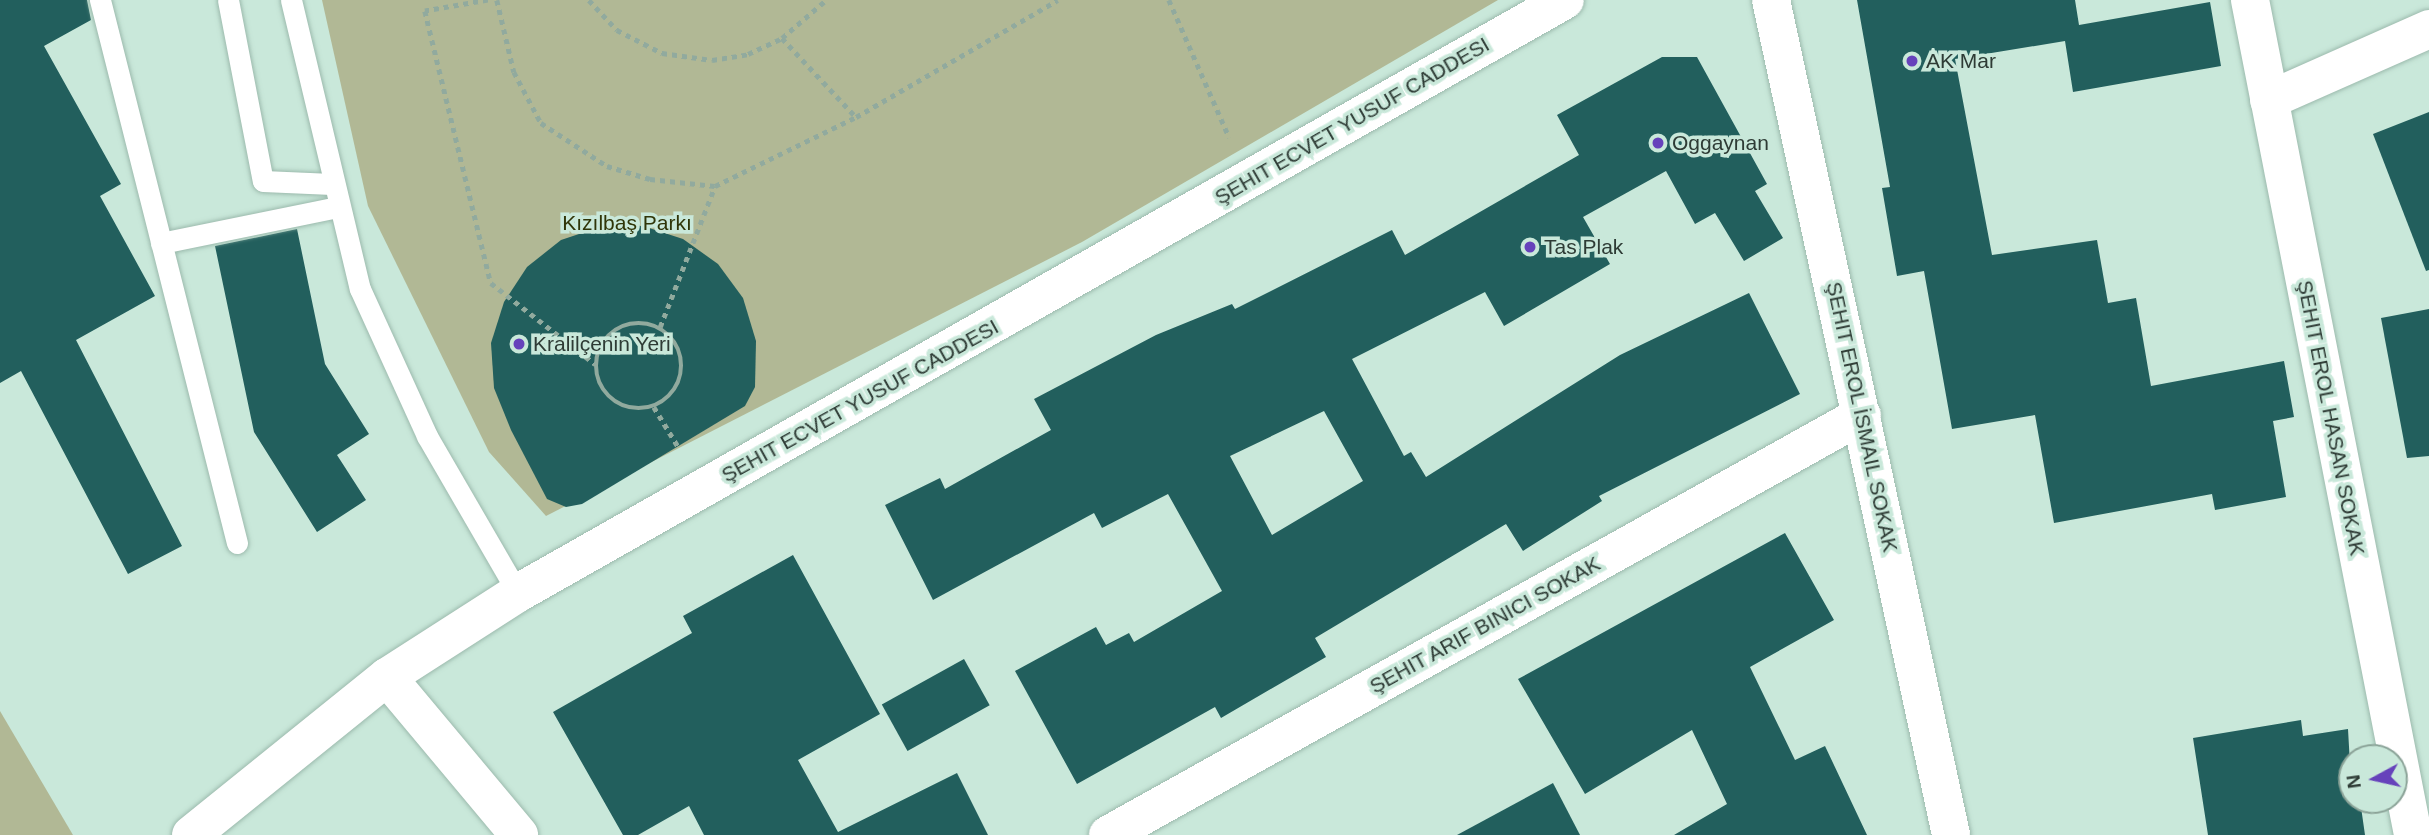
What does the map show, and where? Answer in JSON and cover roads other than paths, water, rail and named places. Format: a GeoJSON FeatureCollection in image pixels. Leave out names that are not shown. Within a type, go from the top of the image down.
{"type":"FeatureCollection","features":[{"type":"Feature","properties":{"kind":"street","name":"ŞEHIT EROL İSMAIL SOKAK"},"geometry":{"type":"LineString","coordinates":[[1771,0],[1951,835]]}},
{"type":"Feature","properties":{"kind":"street","name":"ŞEHIT EROL HASAN SOKAK"},"geometry":{"type":"LineString","coordinates":[[2250,0],[2413,835]]}},
{"type":"Feature","properties":{"kind":"street","name":"ŞEHIT ECVET YUSUF CADDESI"},"geometry":{"type":"LineString","coordinates":[[213,827],[387,677],[518,593],[1248,182],[1559,2]]}},
{"type":"Feature","properties":{"kind":"street"},"geometry":{"type":"LineString","coordinates":[[2269,100],[2429,29]]}},
{"type":"Feature","properties":{"kind":"street","name":"ŞEHIT ARIF BINICI SOKAK"},"geometry":{"type":"LineString","coordinates":[[1108,835],[1861,415]]}},
{"type":"Feature","properties":{"kind":"street"},"geometry":{"type":"LineString","coordinates":[[387,677],[519,835]]}},
{"type":"Feature","properties":{"kind":"lane"},"geometry":{"type":"LineString","coordinates":[[100,0],[237,543]]}},
{"type":"Feature","properties":{"kind":"lane"},"geometry":{"type":"LineString","coordinates":[[228,0],[263,181],[332,184]]}},
{"type":"Feature","properties":{"kind":"lane"},"geometry":{"type":"LineString","coordinates":[[291,0],[332,184],[360,289],[427,436],[518,593]]}},
{"type":"Feature","properties":{"kind":"lane"},"geometry":{"type":"LineString","coordinates":[[161,243],[338,207]]}},
{"type":"Feature","properties":{"kind":"place","name":"AK Mar"},"geometry":{"type":"Point","coordinates":[1912,61]}},
{"type":"Feature","properties":{"kind":"place","name":"Oggaynan"},"geometry":{"type":"Point","coordinates":[1658,143]}},
{"type":"Feature","properties":{"kind":"place","name":"Tas Plak"},"geometry":{"type":"Point","coordinates":[1530,247]}},
{"type":"Feature","properties":{"kind":"place","name":"Kralilçenin Yeri"},"geometry":{"type":"Point","coordinates":[519,344]}},
{"type":"Feature","properties":{"kind":"park label","name":"Kızılbaş Parkı"},"geometry":{"type":"Point","coordinates":[627,223]}}]}
